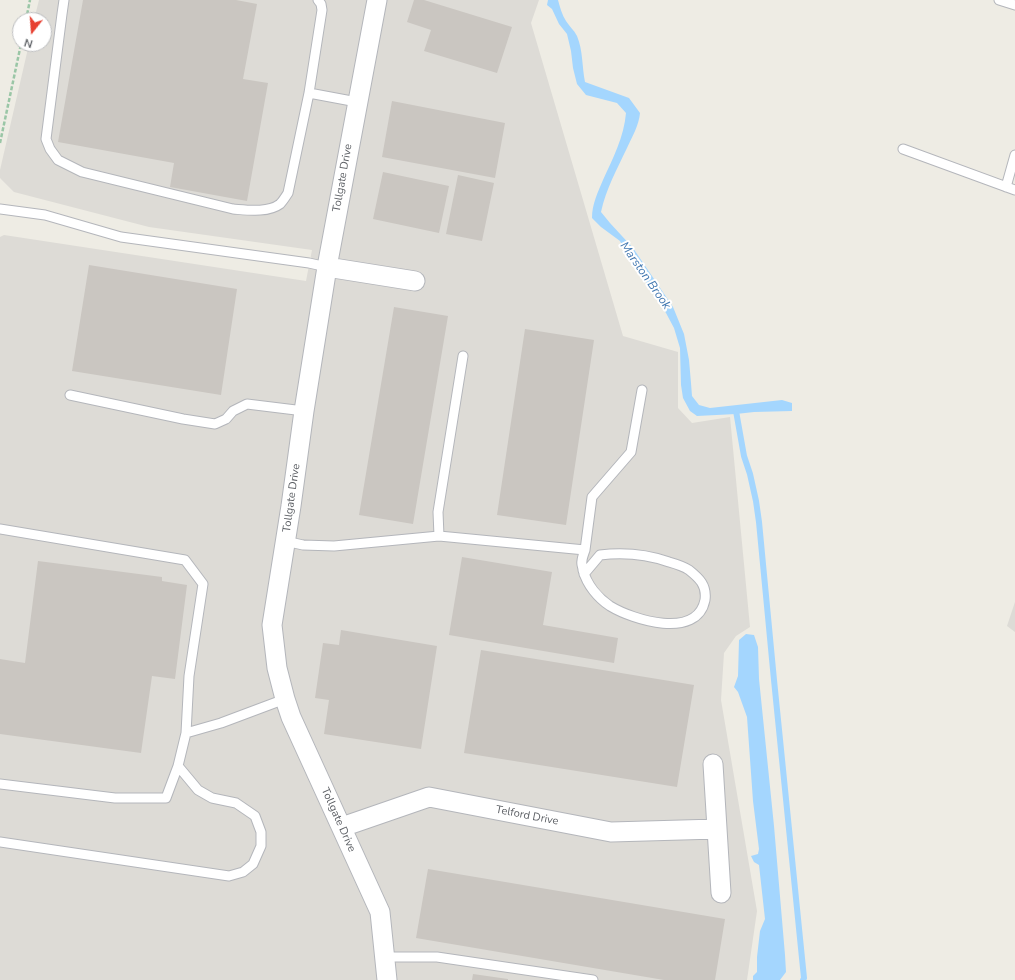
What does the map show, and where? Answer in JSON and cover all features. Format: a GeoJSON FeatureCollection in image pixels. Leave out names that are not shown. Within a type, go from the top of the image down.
{"type":"FeatureCollection","features":[{"type":"Feature","properties":{"kind":"street","name":"Tollgate Drive"},"geometry":{"type":"LineString","coordinates":[[377,0],[327,267],[272,625],[277,668],[291,717],[380,912],[387,980]]}},
{"type":"Feature","properties":{"kind":"street"},"geometry":{"type":"LineString","coordinates":[[327,267],[415,281]]}},
{"type":"Feature","properties":{"kind":"street"},"geometry":{"type":"LineString","coordinates":[[713,764],[721,893]]}},
{"type":"Feature","properties":{"kind":"street","name":"Telford Drive"},"geometry":{"type":"LineString","coordinates":[[342,828],[430,797],[611,832],[717,829]]}},
{"type":"Feature","properties":{"kind":"lane"},"geometry":{"type":"LineString","coordinates":[[64,0],[46,139],[50,149],[58,160],[82,172],[233,209],[257,211],[270,208],[281,203],[288,193],[310,93],[322,10],[321,4],[318,0]]}},
{"type":"Feature","properties":{"kind":"lane"},"geometry":{"type":"LineString","coordinates":[[999,0],[1015,5]]}},
{"type":"Feature","properties":{"kind":"lane"},"geometry":{"type":"LineString","coordinates":[[310,93],[358,102]]}},
{"type":"Feature","properties":{"kind":"lane"},"geometry":{"type":"LineString","coordinates":[[904,148],[1015,190]]}},
{"type":"Feature","properties":{"kind":"lane"},"geometry":{"type":"LineString","coordinates":[[1006,187],[1015,155]]}},
{"type":"Feature","properties":{"kind":"lane"},"geometry":{"type":"LineString","coordinates":[[0,209],[45,216],[121,237],[309,263],[327,267]]}},
{"type":"Feature","properties":{"kind":"lane"},"geometry":{"type":"LineString","coordinates":[[439,536],[438,512],[463,356]]}},
{"type":"Feature","properties":{"kind":"lane"},"geometry":{"type":"LineString","coordinates":[[584,574],[600,555],[614,553],[636,554],[657,558],[684,567],[699,578],[706,591],[702,610],[692,619],[677,623],[665,624],[624,613],[610,605],[596,594],[584,574],[581,562],[585,550],[592,497],[631,452],[642,390]]}},
{"type":"Feature","properties":{"kind":"lane"},"geometry":{"type":"LineString","coordinates":[[70,395],[183,419],[215,424],[226,419],[233,411],[247,404],[304,411]]}},
{"type":"Feature","properties":{"kind":"lane"},"geometry":{"type":"LineString","coordinates":[[0,529],[185,560],[203,584],[189,676],[186,733],[178,766],[166,798],[115,798],[0,784]]}},
{"type":"Feature","properties":{"kind":"lane"},"geometry":{"type":"LineString","coordinates":[[285,541],[303,545],[334,546],[439,536],[585,550]]}},
{"type":"Feature","properties":{"kind":"lane"},"geometry":{"type":"LineString","coordinates":[[186,733],[220,723],[285,699]]}},
{"type":"Feature","properties":{"kind":"lane"},"geometry":{"type":"LineString","coordinates":[[0,842],[229,876],[243,872],[253,864],[261,846],[261,832],[255,816],[236,803],[212,798],[198,790],[178,766]]}},
{"type":"Feature","properties":{"kind":"lane"},"geometry":{"type":"LineString","coordinates":[[384,957],[437,957],[593,980]]}},
{"type":"Feature","properties":{"kind":"path"},"geometry":{"type":"LineString","coordinates":[[28,12],[30,0]]}},
{"type":"Feature","properties":{"kind":"path"},"geometry":{"type":"LineString","coordinates":[[0,143],[19,52]]}},
{"type":"Feature","properties":{"kind":"shaded area"},"geometry":{"type":"Polygon","coordinates":[[[39,0],[539,0],[531,23],[623,336],[678,352],[678,408],[692,423],[730,417],[750,627],[736,636],[724,653],[721,700],[757,911],[747,980],[0,980],[0,237],[4,235],[306,281],[312,250],[149,227],[14,192],[0,178],[0,170],[27,52],[52,52],[52,12],[36,12],[39,0]]]}},
{"type":"Feature","properties":{"kind":"shaded area"},"geometry":{"type":"Polygon","coordinates":[[[1015,602],[1015,632],[1007,626],[1015,602]]]}},
{"type":"Feature","properties":{"kind":"water","name":"Marston Brook"},"geometry":{"type":"Polygon","coordinates":[[[548,0],[558,0],[561,11],[567,23],[577,36],[585,82],[629,98],[640,113],[637,126],[609,187],[601,212],[633,248],[673,307],[684,334],[689,360],[692,396],[699,405],[710,408],[782,400],[792,403],[792,411],[697,416],[690,411],[683,398],[681,385],[680,348],[674,328],[651,289],[627,256],[620,241],[601,227],[592,218],[596,198],[623,130],[626,113],[617,103],[586,95],[577,84],[567,34],[559,24],[552,9],[547,5],[548,0]]]}},
{"type":"Feature","properties":{"kind":"water"},"geometry":{"type":"Polygon","coordinates":[[[746,634],[754,635],[758,647],[759,679],[785,955],[786,972],[780,980],[753,980],[753,976],[757,972],[760,931],[765,919],[759,865],[754,862],[751,856],[758,854],[759,849],[753,801],[747,717],[738,692],[734,687],[738,676],[739,640],[746,634]]]}},
{"type":"Feature","properties":{"kind":"building"},"geometry":{"type":"Polygon","coordinates":[[[83,0],[236,0],[257,4],[243,79],[268,83],[247,201],[170,187],[174,163],[58,142],[83,0]]]}},
{"type":"Feature","properties":{"kind":"building"},"geometry":{"type":"Polygon","coordinates":[[[414,0],[424,0],[512,27],[497,73],[424,51],[431,30],[407,22],[414,0]]]}},
{"type":"Feature","properties":{"kind":"building"},"geometry":{"type":"Polygon","coordinates":[[[392,101],[505,123],[495,178],[382,157],[392,101]]]}},
{"type":"Feature","properties":{"kind":"building"},"geometry":{"type":"Polygon","coordinates":[[[383,172],[449,186],[439,233],[373,219],[383,172]]]}},
{"type":"Feature","properties":{"kind":"building"},"geometry":{"type":"Polygon","coordinates":[[[458,175],[494,183],[482,241],[446,234],[458,175]]]}},
{"type":"Feature","properties":{"kind":"building"},"geometry":{"type":"Polygon","coordinates":[[[89,265],[237,289],[221,395],[72,371],[89,265]]]}},
{"type":"Feature","properties":{"kind":"building"},"geometry":{"type":"Polygon","coordinates":[[[394,307],[448,316],[413,524],[359,515],[394,307]]]}},
{"type":"Feature","properties":{"kind":"building"},"geometry":{"type":"Polygon","coordinates":[[[525,329],[594,340],[566,525],[497,515],[525,329]]]}},
{"type":"Feature","properties":{"kind":"building"},"geometry":{"type":"Polygon","coordinates":[[[462,557],[552,572],[543,625],[618,638],[614,663],[449,635],[462,557]]]}},
{"type":"Feature","properties":{"kind":"building"},"geometry":{"type":"Polygon","coordinates":[[[38,561],[162,577],[162,581],[187,585],[175,679],[152,676],[141,753],[0,734],[0,659],[25,663],[38,561]]]}},
{"type":"Feature","properties":{"kind":"building"},"geometry":{"type":"Polygon","coordinates":[[[341,630],[437,646],[421,749],[324,734],[329,700],[315,698],[323,643],[339,645],[341,630]]]}},
{"type":"Feature","properties":{"kind":"building"},"geometry":{"type":"Polygon","coordinates":[[[481,650],[694,685],[677,787],[464,753],[481,650]]]}},
{"type":"Feature","properties":{"kind":"building"},"geometry":{"type":"Polygon","coordinates":[[[428,869],[725,919],[715,980],[664,980],[416,938],[428,869]]]}},
{"type":"Feature","properties":{"kind":"building"},"geometry":{"type":"Polygon","coordinates":[[[473,974],[508,979],[508,980],[472,980],[473,974]]]}},
{"type":"Feature","properties":{"kind":"waterway"},"geometry":{"type":"LineString","coordinates":[[736,411],[744,456],[756,501],[759,522],[803,980]]}}]}
